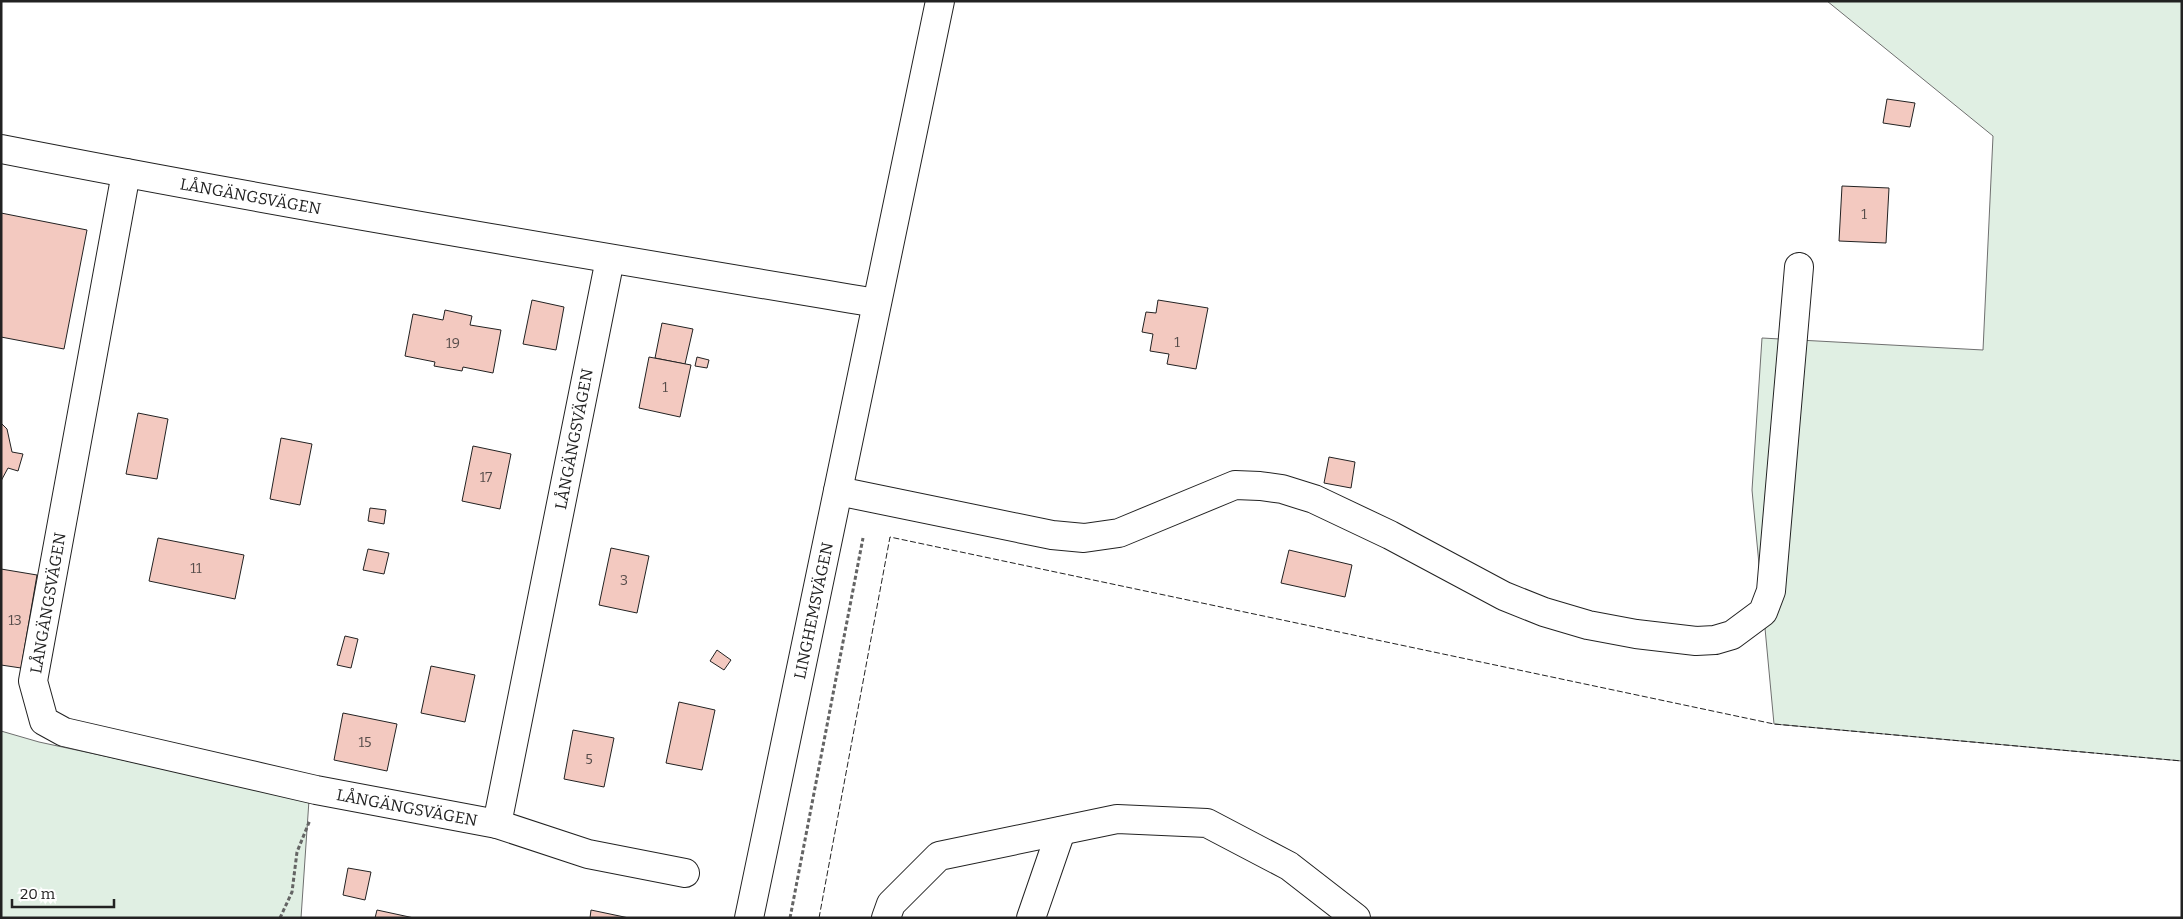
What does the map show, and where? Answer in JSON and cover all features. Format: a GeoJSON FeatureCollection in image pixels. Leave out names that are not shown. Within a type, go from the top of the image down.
{"type":"FeatureCollection","features":[{"type":"Feature","properties":{"kind":"street","name":"LINGHEMSVÄGEN"},"geometry":{"type":"LineString","coordinates":[[749,918],[940,1]]}},
{"type":"Feature","properties":{"kind":"street","name":"LÅNGÄNGSVÄGEN"},"geometry":{"type":"LineString","coordinates":[[1,149],[610,259],[876,303]]}},
{"type":"Feature","properties":{"kind":"street","name":"LÅNGÄNGSVÄGEN"},"geometry":{"type":"LineString","coordinates":[[126,173],[33,681],[44,720],[64,732],[316,790],[497,824],[588,854],[685,873]]}},
{"type":"Feature","properties":{"kind":"street","name":"LÅNGÄNGSVÄGEN"},"geometry":{"type":"LineString","coordinates":[[497,824],[610,259]]}},
{"type":"Feature","properties":{"kind":"street"},"geometry":{"type":"LineString","coordinates":[[838,491],[1052,535],[1084,538],[1119,533],[1235,485],[1282,489],[1354,517],[1504,596],[1544,612],[1588,625],[1636,634],[1696,641],[1715,640],[1732,635],[1763,612],[1771,592],[1799,267]]}},
{"type":"Feature","properties":{"kind":"street"},"geometry":{"type":"LineString","coordinates":[[886,918],[891,904],[939,856],[1117,819],[1207,824],[1289,866],[1356,918]]}},
{"type":"Feature","properties":{"kind":"street"},"geometry":{"type":"LineString","coordinates":[[1031,918],[1061,831]]}},
{"type":"Feature","properties":{"kind":"path"},"geometry":{"type":"LineString","coordinates":[[280,918],[292,892],[297,852],[309,824],[316,790]]}},
{"type":"Feature","properties":{"kind":"green space"},"geometry":{"type":"Polygon","coordinates":[[[1827,1],[2182,1],[2182,761],[1774,724],[1752,490],[1762,338],[1983,350],[1993,136],[1827,1]]]}},
{"type":"Feature","properties":{"kind":"green space"},"geometry":{"type":"Polygon","coordinates":[[[1,731],[39,742],[309,800],[301,918],[1,918],[1,731]]]}},
{"type":"Feature","properties":{"kind":"building"},"geometry":{"type":"Polygon","coordinates":[[[1887,99],[1915,103],[1910,127],[1883,123],[1887,99]]]}},
{"type":"Feature","properties":{"kind":"building"},"geometry":{"type":"Polygon","coordinates":[[[1842,186],[1889,188],[1886,243],[1839,241],[1842,186]]]}},
{"type":"Feature","properties":{"kind":"building"},"geometry":{"type":"Polygon","coordinates":[[[1,213],[87,230],[64,349],[1,337],[1,213]]]}},
{"type":"Feature","properties":{"kind":"building"},"geometry":{"type":"Polygon","coordinates":[[[532,300],[564,307],[556,350],[523,344],[532,300]]]}},
{"type":"Feature","properties":{"kind":"building"},"geometry":{"type":"Polygon","coordinates":[[[1158,300],[1208,308],[1196,369],[1167,364],[1169,354],[1150,351],[1153,334],[1142,332],[1146,312],[1156,313],[1158,300]]]}},
{"type":"Feature","properties":{"kind":"building"},"geometry":{"type":"Polygon","coordinates":[[[445,310],[472,316],[470,325],[501,330],[493,373],[463,367],[462,371],[434,366],[435,362],[405,356],[413,314],[443,320],[445,310]]]}},
{"type":"Feature","properties":{"kind":"building"},"geometry":{"type":"Polygon","coordinates":[[[662,323],[693,329],[685,364],[655,358],[662,323]]]}},
{"type":"Feature","properties":{"kind":"building"},"geometry":{"type":"Polygon","coordinates":[[[649,357],[691,365],[680,417],[639,408],[649,357]]]}},
{"type":"Feature","properties":{"kind":"building"},"geometry":{"type":"Polygon","coordinates":[[[697,357],[709,360],[707,368],[695,366],[697,357]]]}},
{"type":"Feature","properties":{"kind":"building"},"geometry":{"type":"Polygon","coordinates":[[[138,413],[168,419],[157,479],[126,474],[138,413]]]}},
{"type":"Feature","properties":{"kind":"building"},"geometry":{"type":"Polygon","coordinates":[[[1,423],[7,429],[12,452],[23,454],[18,471],[8,468],[1,481],[1,423]]]}},
{"type":"Feature","properties":{"kind":"building"},"geometry":{"type":"Polygon","coordinates":[[[281,438],[312,444],[300,505],[270,499],[281,438]]]}},
{"type":"Feature","properties":{"kind":"building"},"geometry":{"type":"Polygon","coordinates":[[[473,446],[511,454],[500,509],[462,501],[473,446]]]}},
{"type":"Feature","properties":{"kind":"building"},"geometry":{"type":"Polygon","coordinates":[[[1329,457],[1355,462],[1351,488],[1324,483],[1329,457]]]}},
{"type":"Feature","properties":{"kind":"building"},"geometry":{"type":"Polygon","coordinates":[[[370,508],[386,510],[384,524],[368,521],[370,508]]]}},
{"type":"Feature","properties":{"kind":"building"},"geometry":{"type":"Polygon","coordinates":[[[158,538],[244,555],[235,599],[149,581],[158,538]]]}},
{"type":"Feature","properties":{"kind":"building"},"geometry":{"type":"Polygon","coordinates":[[[611,548],[649,556],[637,613],[599,605],[611,548]]]}},
{"type":"Feature","properties":{"kind":"building"},"geometry":{"type":"Polygon","coordinates":[[[368,549],[389,553],[384,574],[363,570],[368,549]]]}},
{"type":"Feature","properties":{"kind":"building"},"geometry":{"type":"Polygon","coordinates":[[[1289,550],[1352,565],[1345,597],[1281,583],[1289,550]]]}},
{"type":"Feature","properties":{"kind":"building"},"geometry":{"type":"Polygon","coordinates":[[[1,569],[37,575],[21,668],[1,665],[1,569]]]}},
{"type":"Feature","properties":{"kind":"building"},"geometry":{"type":"Polygon","coordinates":[[[345,636],[358,639],[351,668],[337,665],[345,636]]]}},
{"type":"Feature","properties":{"kind":"building"},"geometry":{"type":"Polygon","coordinates":[[[717,650],[731,660],[724,670],[710,661],[717,650]]]}},
{"type":"Feature","properties":{"kind":"building"},"geometry":{"type":"Polygon","coordinates":[[[431,666],[475,675],[465,722],[421,713],[431,666]]]}},
{"type":"Feature","properties":{"kind":"building"},"geometry":{"type":"Polygon","coordinates":[[[679,702],[715,710],[702,770],[666,763],[679,702]]]}},
{"type":"Feature","properties":{"kind":"building"},"geometry":{"type":"Polygon","coordinates":[[[343,713],[397,724],[387,771],[334,760],[343,713]]]}},
{"type":"Feature","properties":{"kind":"building"},"geometry":{"type":"Polygon","coordinates":[[[573,730],[614,738],[604,787],[564,779],[573,730]]]}},
{"type":"Feature","properties":{"kind":"building"},"geometry":{"type":"Polygon","coordinates":[[[348,868],[371,872],[365,900],[343,895],[348,868]]]}},
{"type":"Feature","properties":{"kind":"building"},"geometry":{"type":"Polygon","coordinates":[[[377,910],[414,918],[375,918],[377,910]]]}},
{"type":"Feature","properties":{"kind":"building"},"geometry":{"type":"Polygon","coordinates":[[[591,910],[629,918],[590,918],[591,910]]]}},
{"type":"Feature","properties":{"kind":"fence"},"geometry":{"type":"LineString","coordinates":[[819,918],[890,537],[1774,724],[2182,761]]}}]}
